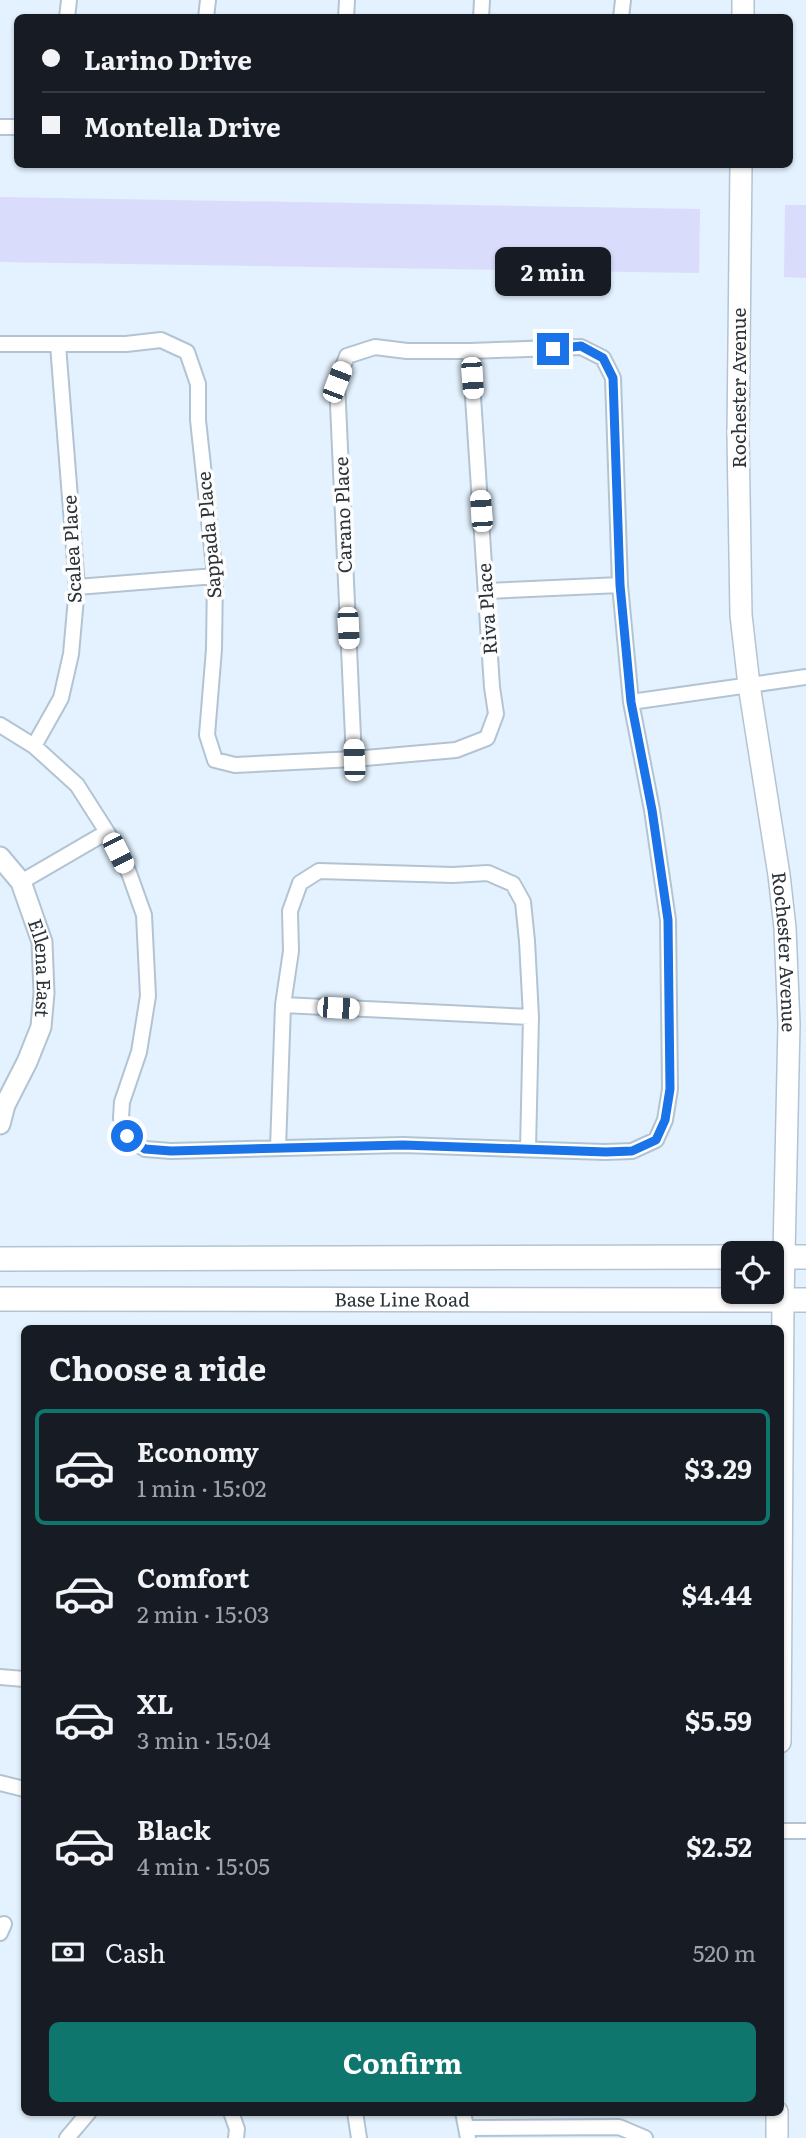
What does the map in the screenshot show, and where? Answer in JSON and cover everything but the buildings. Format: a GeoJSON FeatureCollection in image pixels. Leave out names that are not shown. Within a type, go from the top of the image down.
{"type":"FeatureCollection","features":[{"type":"Feature","properties":{"kind":"main road","name":"Rochester Avenue"},"geometry":{"type":"LineString","coordinates":[[741,168],[738,525],[741,615],[785,928],[789,1024],[787,1257],[784,1289]]}},
{"type":"Feature","properties":{"kind":"main road"},"geometry":{"type":"LineString","coordinates":[[0,1259],[721,1257]]}},
{"type":"Feature","properties":{"kind":"main road","name":"Base Line Road"},"geometry":{"type":"LineString","coordinates":[[0,1299],[721,1300]]}},
{"type":"Feature","properties":{"kind":"main road","name":"Base Line Road"},"geometry":{"type":"LineString","coordinates":[[784,1300],[806,1300]]}},
{"type":"Feature","properties":{"kind":"main road","name":"Rochester Avenue"},"geometry":{"type":"LineString","coordinates":[[783,1304],[783,1325]]}},
{"type":"Feature","properties":{"kind":"main road"},"geometry":{"type":"LineString","coordinates":[[777,2116],[777,2138]]}},
{"type":"Feature","properties":{"kind":"street","name":"Sappada Place"},"geometry":{"type":"LineString","coordinates":[[58,345],[126,344],[161,340],[187,352],[198,384],[198,420],[215,576],[214,649],[208,735],[215,760],[235,765],[354,760]]}},
{"type":"Feature","properties":{"kind":"street"},"geometry":{"type":"LineString","coordinates":[[0,344],[58,345]]}},
{"type":"Feature","properties":{"kind":"street","name":"Scalea Place"},"geometry":{"type":"LineString","coordinates":[[34,746],[61,698],[71,654],[77,587],[58,345]]}},
{"type":"Feature","properties":{"kind":"street","name":"Carano Place"},"geometry":{"type":"LineString","coordinates":[[354,760],[337,382],[347,356],[374,346],[407,351],[470,351]]}},
{"type":"Feature","properties":{"kind":"street"},"geometry":{"type":"LineString","coordinates":[[0,725],[34,746],[78,785],[129,873],[144,915],[148,996],[139,1052],[122,1102],[121,1118],[127,1136],[145,1149],[171,1151],[403,1145],[606,1152],[632,1151],[656,1140],[665,1120],[670,1089],[668,920],[652,810],[631,702],[620,585],[613,378],[603,358],[581,346],[470,351]]}},
{"type":"Feature","properties":{"kind":"street","name":"Riva Place"},"geometry":{"type":"LineString","coordinates":[[354,760],[456,750],[487,738],[496,714],[470,351]]}},
{"type":"Feature","properties":{"kind":"street"},"geometry":{"type":"LineString","coordinates":[[77,587],[215,576]]}},
{"type":"Feature","properties":{"kind":"street"},"geometry":{"type":"LineString","coordinates":[[486,591],[620,585]]}},
{"type":"Feature","properties":{"kind":"street"},"geometry":{"type":"LineString","coordinates":[[631,702],[806,677]]}},
{"type":"Feature","properties":{"kind":"street"},"geometry":{"type":"LineString","coordinates":[[21,882],[107,832]]}},
{"type":"Feature","properties":{"kind":"street","name":"Ellena East"},"geometry":{"type":"LineString","coordinates":[[0,857],[21,882],[42,942],[44,993],[41,1027],[5,1105],[0,1124]]}},
{"type":"Feature","properties":{"kind":"street"},"geometry":{"type":"LineString","coordinates":[[278,1148],[283,1005],[291,951],[290,911],[300,883],[319,871],[412,875],[488,873],[513,884],[523,902],[527,941],[530,1017],[528,1149]]}},
{"type":"Feature","properties":{"kind":"street"},"geometry":{"type":"LineString","coordinates":[[283,1005],[530,1017]]}},
{"type":"Feature","properties":{"kind":"street"},"geometry":{"type":"LineString","coordinates":[[0,1677],[21,1679]]}},
{"type":"Feature","properties":{"kind":"street"},"geometry":{"type":"LineString","coordinates":[[0,1783],[21,1788]]}},
{"type":"Feature","properties":{"kind":"street"},"geometry":{"type":"LineString","coordinates":[[784,1831],[806,1831]]}},
{"type":"Feature","properties":{"kind":"street"},"geometry":{"type":"LineString","coordinates":[[67,2138],[86,2116]]}},
{"type":"Feature","properties":{"kind":"street"},"geometry":{"type":"LineString","coordinates":[[232,2116],[237,2129],[236,2138]]}},
{"type":"Feature","properties":{"kind":"street"},"geometry":{"type":"LineString","coordinates":[[356,2116],[359,2138]]}},
{"type":"Feature","properties":{"kind":"street"},"geometry":{"type":"LineString","coordinates":[[467,2133],[619,2127],[645,2137]]}},
{"type":"Feature","properties":{"kind":"shaded area"},"geometry":{"type":"Polygon","coordinates":[[[0,197],[700,209],[699,273],[0,262],[0,197]]]}},
{"type":"Feature","properties":{"kind":"shaded area"},"geometry":{"type":"Polygon","coordinates":[[[785,205],[806,205],[806,278],[784,277],[785,205]]]}},
{"type":"Feature","properties":{"kind":"route"},"geometry":{"type":"LineString","coordinates":[[127,1136],[145,1149],[171,1151],[403,1145],[606,1152],[632,1151],[656,1140],[665,1120],[670,1089],[668,920],[652,810],[631,702],[620,585],[613,378],[603,358],[581,346],[553,349]]}}]}
